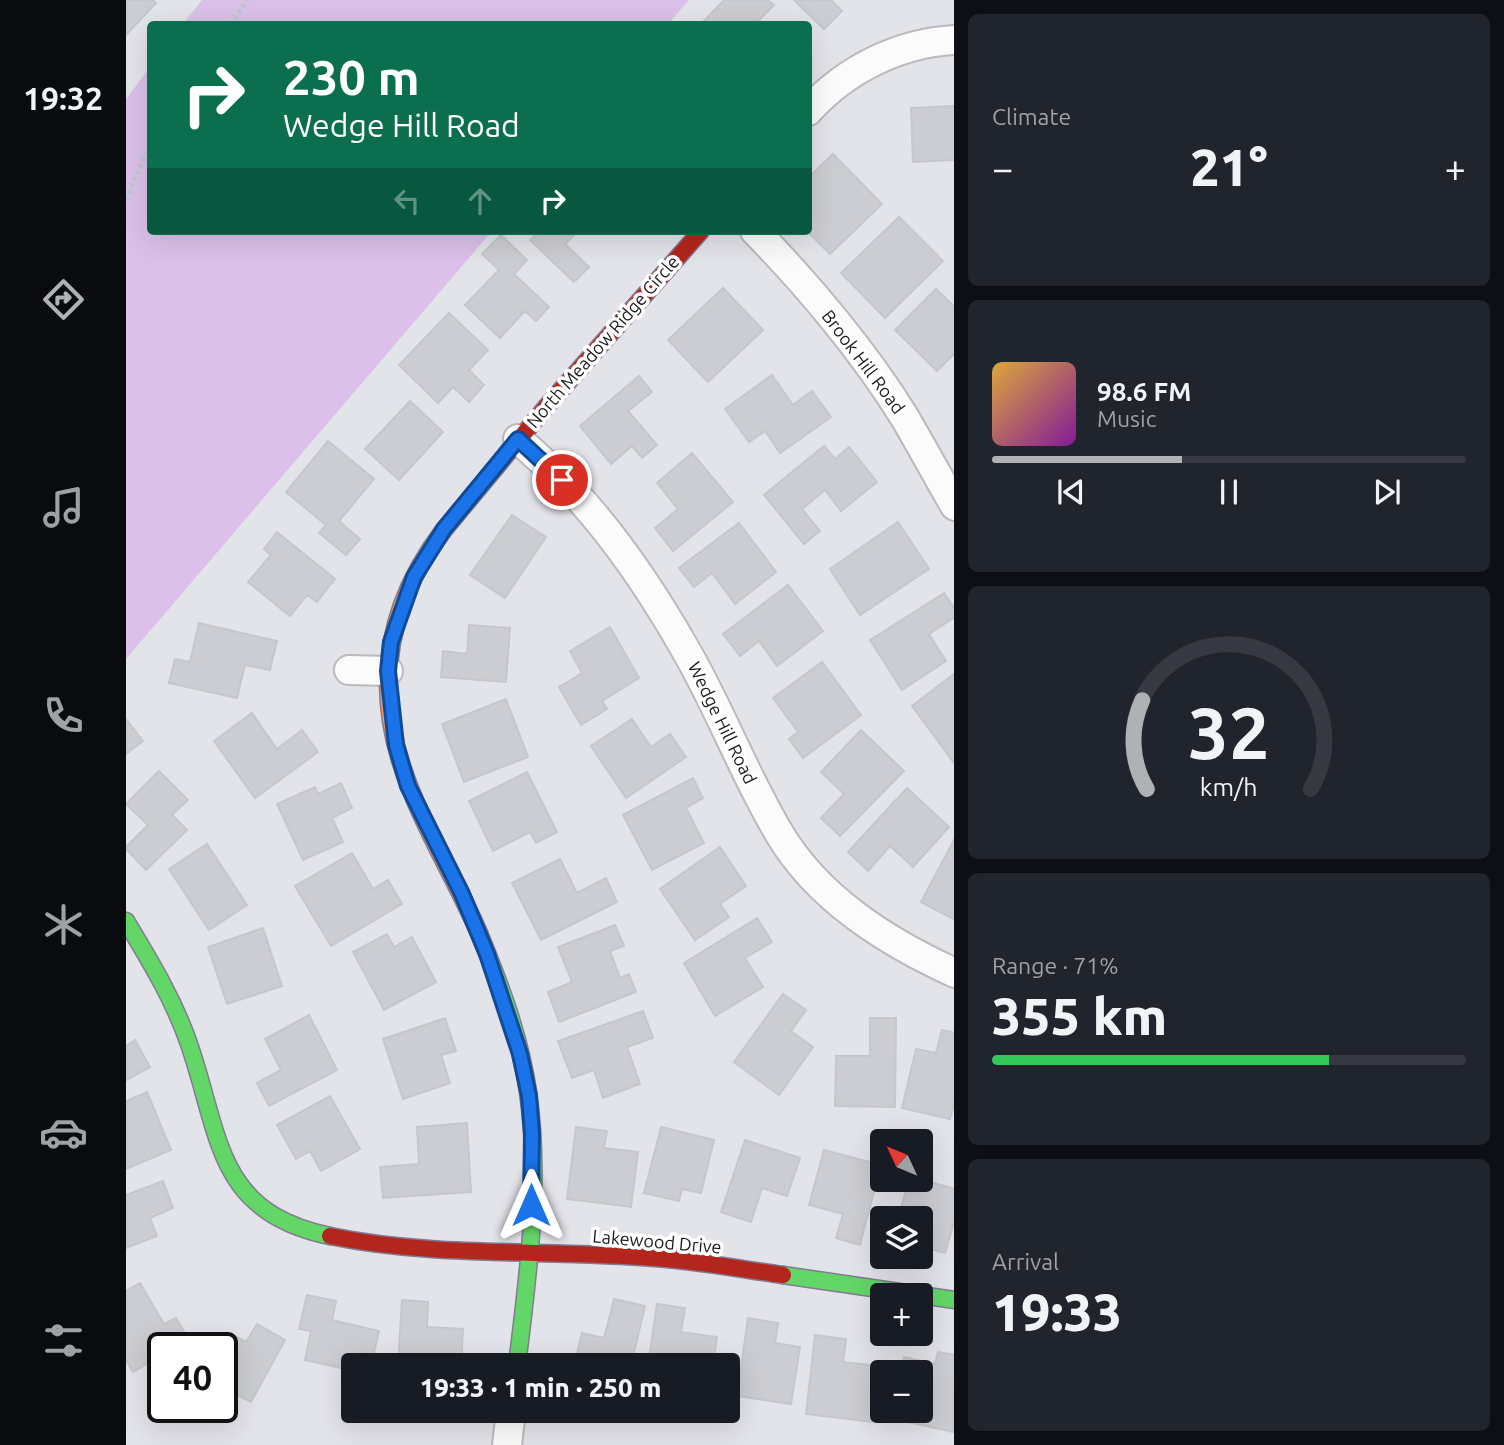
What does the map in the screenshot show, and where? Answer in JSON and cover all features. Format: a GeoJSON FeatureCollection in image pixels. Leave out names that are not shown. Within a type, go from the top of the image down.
{"type":"FeatureCollection","features":[{"type":"Feature","properties":{"kind":"street"},"geometry":{"type":"LineString","coordinates":[[812,108],[848,76],[897,50],[954,40]]}},
{"type":"Feature","properties":{"kind":"street","name":"North Meadow Ridge Circle"},"geometry":{"type":"LineString","coordinates":[[518,1353],[531,1252],[532,1133],[529,1096],[520,1054],[495,973],[462,894],[408,786],[396,745],[388,671],[391,642],[414,577],[444,529],[518,439],[697,235]]}},
{"type":"Feature","properties":{"kind":"street","name":"Brook Hill Road"},"geometry":{"type":"LineString","coordinates":[[759,235],[830,316],[877,377],[904,417],[954,506]]}},
{"type":"Feature","properties":{"kind":"street","name":"Wedge Hill Road"},"geometry":{"type":"LineString","coordinates":[[518,439],[562,480],[604,528],[653,597],[689,655],[780,836],[818,883],[869,927],[920,957],[954,973]]}},
{"type":"Feature","properties":{"kind":"street"},"geometry":{"type":"LineString","coordinates":[[349,670],[388,671]]}},
{"type":"Feature","properties":{"kind":"street","name":"Lakewood Drive"},"geometry":{"type":"LineString","coordinates":[[126,921],[176,1008],[190,1046],[218,1145],[229,1170],[244,1190],[264,1209],[308,1231],[370,1244],[656,1258],[954,1300]]}},
{"type":"Feature","properties":{"kind":"street"},"geometry":{"type":"LineString","coordinates":[[507,1445],[510,1423]]}},
{"type":"Feature","properties":{"kind":"path"},"geometry":{"type":"LineString","coordinates":[[232,21],[248,0]]}},
{"type":"Feature","properties":{"kind":"path"},"geometry":{"type":"LineString","coordinates":[[126,200],[147,152]]}},
{"type":"Feature","properties":{"kind":"shaded area"},"geometry":{"type":"Polygon","coordinates":[[[202,0],[689,0],[671,21],[185,21],[202,0]]]}},
{"type":"Feature","properties":{"kind":"shaded area"},"geometry":{"type":"Polygon","coordinates":[[[147,71],[147,235],[489,235],[126,659],[126,99],[147,71]]]}},
{"type":"Feature","properties":{"kind":"building"},"geometry":{"type":"Polygon","coordinates":[[[126,0],[153,0],[156,3],[126,35],[126,0]]]}},
{"type":"Feature","properties":{"kind":"building"},"geometry":{"type":"Polygon","coordinates":[[[724,0],[768,0],[774,5],[758,21],[704,21],[724,0]]]}},
{"type":"Feature","properties":{"kind":"building"},"geometry":{"type":"Polygon","coordinates":[[[794,0],[831,0],[842,11],[824,29],[794,0]]]}},
{"type":"Feature","properties":{"kind":"building"},"geometry":{"type":"Polygon","coordinates":[[[954,106],[954,160],[913,162],[911,108],[954,106]]]}},
{"type":"Feature","properties":{"kind":"building"},"geometry":{"type":"Polygon","coordinates":[[[833,154],[882,204],[830,254],[811,235],[812,174],[833,154]]]}},
{"type":"Feature","properties":{"kind":"building"},"geometry":{"type":"Polygon","coordinates":[[[899,217],[943,261],[885,318],[841,273],[899,217]]]}},
{"type":"Feature","properties":{"kind":"building"},"geometry":{"type":"Polygon","coordinates":[[[501,235],[527,260],[514,274],[549,307],[536,321],[525,311],[500,338],[465,305],[499,270],[482,254],[501,235]]]}},
{"type":"Feature","properties":{"kind":"building"},"geometry":{"type":"Polygon","coordinates":[[[535,235],[574,235],[565,244],[589,267],[574,282],[530,240],[535,235]]]}},
{"type":"Feature","properties":{"kind":"building"},"geometry":{"type":"Polygon","coordinates":[[[723,288],[763,330],[708,382],[668,340],[723,288]]]}},
{"type":"Feature","properties":{"kind":"building"},"geometry":{"type":"Polygon","coordinates":[[[936,289],[954,306],[954,354],[937,371],[895,330],[936,289]]]}},
{"type":"Feature","properties":{"kind":"building"},"geometry":{"type":"Polygon","coordinates":[[[449,313],[488,350],[469,370],[484,385],[469,402],[453,387],[438,403],[399,365],[449,313]]]}},
{"type":"Feature","properties":{"kind":"building"},"geometry":{"type":"Polygon","coordinates":[[[772,375],[793,405],[812,391],[831,417],[780,453],[765,431],[749,442],[725,409],[772,375]]]}},
{"type":"Feature","properties":{"kind":"building"},"geometry":{"type":"Polygon","coordinates":[[[639,376],[652,392],[628,411],[657,445],[642,458],[632,446],[611,464],[580,426],[639,376]]]}},
{"type":"Feature","properties":{"kind":"building"},"geometry":{"type":"Polygon","coordinates":[[[410,401],[443,432],[399,480],[365,449],[410,401]]]}},
{"type":"Feature","properties":{"kind":"building"},"geometry":{"type":"Polygon","coordinates":[[[328,441],[374,479],[339,521],[360,539],[346,555],[319,533],[326,525],[286,492],[328,441]]]}},
{"type":"Feature","properties":{"kind":"building"},"geometry":{"type":"Polygon","coordinates":[[[824,446],[835,459],[849,447],[877,482],[841,511],[825,490],[802,509],[820,531],[804,544],[764,495],[824,446]]]}},
{"type":"Feature","properties":{"kind":"building"},"geometry":{"type":"Polygon","coordinates":[[[692,453],[733,502],[673,551],[655,528],[678,509],[657,483],[692,453]]]}},
{"type":"Feature","properties":{"kind":"building"},"geometry":{"type":"Polygon","coordinates":[[[512,515],[546,537],[505,598],[470,575],[512,515]]]}},
{"type":"Feature","properties":{"kind":"building"},"geometry":{"type":"Polygon","coordinates":[[[898,522],[929,569],[860,615],[830,569],[898,522]]]}},
{"type":"Feature","properties":{"kind":"building"},"geometry":{"type":"Polygon","coordinates":[[[739,523],[776,572],[735,604],[712,573],[694,587],[679,568],[739,523]]]}},
{"type":"Feature","properties":{"kind":"building"},"geometry":{"type":"Polygon","coordinates":[[[277,532],[335,579],[317,602],[307,595],[290,616],[248,582],[271,555],[264,549],[277,532]]]}},
{"type":"Feature","properties":{"kind":"building"},"geometry":{"type":"Polygon","coordinates":[[[788,585],[823,631],[777,666],[759,641],[740,656],[723,634],[788,585]]]}},
{"type":"Feature","properties":{"kind":"building"},"geometry":{"type":"Polygon","coordinates":[[[944,593],[954,608],[954,618],[929,634],[946,661],[902,690],[870,640],[944,593]]]}},
{"type":"Feature","properties":{"kind":"building"},"geometry":{"type":"Polygon","coordinates":[[[199,623],[277,641],[270,670],[245,665],[237,698],[169,683],[175,659],[190,662],[199,623]]]}},
{"type":"Feature","properties":{"kind":"building"},"geometry":{"type":"Polygon","coordinates":[[[469,625],[510,628],[506,682],[441,677],[443,651],[467,654],[469,625]]]}},
{"type":"Feature","properties":{"kind":"building"},"geometry":{"type":"Polygon","coordinates":[[[610,627],[639,678],[602,701],[607,709],[581,725],[559,687],[582,673],[570,651],[610,627]]]}},
{"type":"Feature","properties":{"kind":"building"},"geometry":{"type":"Polygon","coordinates":[[[822,662],[861,715],[803,758],[789,739],[798,732],[773,698],[822,662]]]}},
{"type":"Feature","properties":{"kind":"building"},"geometry":{"type":"Polygon","coordinates":[[[954,674],[954,763],[912,706],[954,674]]]}},
{"type":"Feature","properties":{"kind":"building"},"geometry":{"type":"Polygon","coordinates":[[[506,699],[528,757],[464,782],[442,724],[506,699]]]}},
{"type":"Feature","properties":{"kind":"building"},"geometry":{"type":"Polygon","coordinates":[[[252,713],[277,749],[302,730],[318,752],[255,798],[214,741],[252,713]]]}},
{"type":"Feature","properties":{"kind":"building"},"geometry":{"type":"Polygon","coordinates":[[[126,719],[143,741],[126,754],[126,719]]]}},
{"type":"Feature","properties":{"kind":"building"},"geometry":{"type":"Polygon","coordinates":[[[632,719],[651,747],[670,734],[686,757],[626,798],[591,746],[632,719]]]}},
{"type":"Feature","properties":{"kind":"building"},"geometry":{"type":"Polygon","coordinates":[[[861,730],[904,771],[840,836],[821,818],[844,794],[821,772],[861,730]]]}},
{"type":"Feature","properties":{"kind":"building"},"geometry":{"type":"Polygon","coordinates":[[[159,771],[188,800],[172,815],[187,830],[146,870],[126,847],[148,825],[126,804],[159,771]]]}},
{"type":"Feature","properties":{"kind":"building"},"geometry":{"type":"Polygon","coordinates":[[[527,772],[557,832],[536,843],[530,832],[493,851],[469,801],[527,772]]]}},
{"type":"Feature","properties":{"kind":"building"},"geometry":{"type":"Polygon","coordinates":[[[693,778],[703,798],[686,808],[704,843],[652,870],[623,815],[693,778]]]}},
{"type":"Feature","properties":{"kind":"building"},"geometry":{"type":"Polygon","coordinates":[[[341,783],[352,808],[332,818],[343,842],[303,860],[277,804],[315,787],[318,794],[341,783]]]}},
{"type":"Feature","properties":{"kind":"building"},"geometry":{"type":"Polygon","coordinates":[[[907,788],[949,827],[913,867],[890,846],[868,871],[848,852],[907,788]]]}},
{"type":"Feature","properties":{"kind":"building"},"geometry":{"type":"Polygon","coordinates":[[[954,840],[954,919],[921,902],[954,840]]]}},
{"type":"Feature","properties":{"kind":"building"},"geometry":{"type":"Polygon","coordinates":[[[207,844],[247,905],[209,930],[169,869],[207,844]]]}},
{"type":"Feature","properties":{"kind":"building"},"geometry":{"type":"Polygon","coordinates":[[[720,847],[746,886],[720,904],[729,917],[695,940],[660,889],[720,847]]]}},
{"type":"Feature","properties":{"kind":"building"},"geometry":{"type":"Polygon","coordinates":[[[352,853],[373,889],[388,880],[402,904],[331,946],[295,886],[352,853]]]}},
{"type":"Feature","properties":{"kind":"building"},"geometry":{"type":"Polygon","coordinates":[[[560,859],[577,893],[606,878],[617,902],[541,940],[512,883],[560,859]]]}},
{"type":"Feature","properties":{"kind":"building"},"geometry":{"type":"Polygon","coordinates":[[[757,918],[772,942],[745,958],[763,987],[715,1016],[684,963],[757,918]]]}},
{"type":"Feature","properties":{"kind":"building"},"geometry":{"type":"Polygon","coordinates":[[[615,925],[624,946],[610,951],[620,978],[629,974],[636,992],[559,1022],[548,992],[572,982],[558,947],[615,925]]]}},
{"type":"Feature","properties":{"kind":"building"},"geometry":{"type":"Polygon","coordinates":[[[263,928],[282,986],[227,1004],[208,947],[263,928]]]}},
{"type":"Feature","properties":{"kind":"building"},"geometry":{"type":"Polygon","coordinates":[[[387,934],[394,947],[412,937],[436,982],[384,1010],[353,952],[387,934]]]}},
{"type":"Feature","properties":{"kind":"building"},"geometry":{"type":"Polygon","coordinates":[[[783,994],[806,1010],[791,1031],[813,1047],[779,1095],[734,1062],[783,994]]]}},
{"type":"Feature","properties":{"kind":"building"},"geometry":{"type":"Polygon","coordinates":[[[643,1011],[653,1038],[627,1047],[640,1084],[603,1098],[594,1070],[572,1078],[558,1041],[643,1011]]]}},
{"type":"Feature","properties":{"kind":"building"},"geometry":{"type":"Polygon","coordinates":[[[309,1015],[337,1070],[269,1106],[257,1083],[281,1070],[265,1039],[309,1015]]]}},
{"type":"Feature","properties":{"kind":"building"},"geometry":{"type":"Polygon","coordinates":[[[445,1018],[456,1051],[441,1055],[450,1083],[403,1099],[383,1039],[445,1018]]]}},
{"type":"Feature","properties":{"kind":"building"},"geometry":{"type":"Polygon","coordinates":[[[870,1018],[896,1018],[895,1107],[835,1106],[836,1056],[870,1056],[870,1018]]]}},
{"type":"Feature","properties":{"kind":"building"},"geometry":{"type":"Polygon","coordinates":[[[942,1030],[954,1033],[954,1104],[950,1119],[902,1108],[916,1049],[936,1053],[942,1030]]]}},
{"type":"Feature","properties":{"kind":"building"},"geometry":{"type":"Polygon","coordinates":[[[135,1040],[150,1067],[126,1080],[126,1046],[135,1040]]]}},
{"type":"Feature","properties":{"kind":"building"},"geometry":{"type":"Polygon","coordinates":[[[147,1092],[171,1150],[126,1169],[126,1101],[147,1092]]]}},
{"type":"Feature","properties":{"kind":"building"},"geometry":{"type":"Polygon","coordinates":[[[330,1096],[360,1149],[321,1171],[310,1151],[296,1159],[277,1125],[330,1096]]]}},
{"type":"Feature","properties":{"kind":"building"},"geometry":{"type":"Polygon","coordinates":[[[467,1123],[471,1192],[383,1198],[380,1167],[419,1164],[417,1127],[467,1123]]]}},
{"type":"Feature","properties":{"kind":"building"},"geometry":{"type":"Polygon","coordinates":[[[576,1127],[607,1131],[604,1148],[638,1152],[631,1207],[567,1199],[576,1127]]]}},
{"type":"Feature","properties":{"kind":"building"},"geometry":{"type":"Polygon","coordinates":[[[661,1127],[714,1140],[701,1193],[682,1189],[679,1201],[644,1193],[661,1127]]]}},
{"type":"Feature","properties":{"kind":"building"},"geometry":{"type":"Polygon","coordinates":[[[745,1140],[800,1158],[787,1196],[762,1188],[751,1222],[721,1212],[745,1140]]]}},
{"type":"Feature","properties":{"kind":"building"},"geometry":{"type":"Polygon","coordinates":[[[824,1150],[870,1162],[870,1192],[874,1192],[860,1245],[836,1238],[843,1214],[809,1205],[824,1150]]]}},
{"type":"Feature","properties":{"kind":"building"},"geometry":{"type":"Polygon","coordinates":[[[163,1181],[173,1208],[150,1218],[157,1236],[126,1248],[126,1195],[163,1181]]]}},
{"type":"Feature","properties":{"kind":"building"},"geometry":{"type":"Polygon","coordinates":[[[933,1183],[954,1189],[954,1222],[945,1253],[933,1250],[933,1206],[901,1206],[906,1192],[933,1192],[933,1183]]]}},
{"type":"Feature","properties":{"kind":"building"},"geometry":{"type":"Polygon","coordinates":[[[140,1283],[164,1324],[176,1318],[184,1332],[147,1332],[147,1364],[133,1372],[126,1360],[126,1291],[140,1283]]]}},
{"type":"Feature","properties":{"kind":"building"},"geometry":{"type":"Polygon","coordinates":[[[307,1295],[336,1301],[332,1320],[379,1331],[374,1353],[341,1353],[341,1368],[305,1360],[311,1331],[299,1329],[307,1295]]]}},
{"type":"Feature","properties":{"kind":"building"},"geometry":{"type":"Polygon","coordinates":[[[614,1299],[645,1306],[634,1353],[577,1353],[582,1333],[604,1338],[614,1299]]]}},
{"type":"Feature","properties":{"kind":"building"},"geometry":{"type":"Polygon","coordinates":[[[402,1300],[428,1302],[427,1327],[463,1329],[462,1353],[399,1353],[402,1300]]]}},
{"type":"Feature","properties":{"kind":"building"},"geometry":{"type":"Polygon","coordinates":[[[657,1304],[685,1308],[681,1332],[717,1337],[715,1353],[650,1353],[657,1304]]]}},
{"type":"Feature","properties":{"kind":"building"},"geometry":{"type":"Polygon","coordinates":[[[748,1318],[778,1323],[775,1343],[800,1347],[791,1404],[740,1396],[740,1375],[748,1318]]]}},
{"type":"Feature","properties":{"kind":"building"},"geometry":{"type":"Polygon","coordinates":[[[257,1324],[285,1340],[251,1402],[238,1395],[238,1338],[246,1342],[257,1324]]]}},
{"type":"Feature","properties":{"kind":"building"},"geometry":{"type":"Polygon","coordinates":[[[815,1335],[846,1339],[843,1362],[870,1365],[870,1422],[806,1414],[815,1335]]]}},
{"type":"Feature","properties":{"kind":"building"},"geometry":{"type":"Polygon","coordinates":[[[938,1352],[954,1355],[953,1432],[912,1423],[933,1423],[933,1364],[938,1352]]]}},
{"type":"Feature","properties":{"kind":"traffic: fast"},"geometry":{"type":"LineString","coordinates":[[126,921],[176,1012],[228,1166],[243,1189],[264,1209],[292,1225],[330,1236]]}},
{"type":"Feature","properties":{"kind":"traffic: fast"},"geometry":{"type":"LineString","coordinates":[[479,933],[515,1031],[532,1126],[531,1228],[518,1353]]}},
{"type":"Feature","properties":{"kind":"traffic: fast"},"geometry":{"type":"LineString","coordinates":[[783,1275],[954,1300]]}},
{"type":"Feature","properties":{"kind":"traffic: slow"},"geometry":{"type":"LineString","coordinates":[[443,531],[422,562],[406,595],[395,627],[390,660],[392,728],[414,798],[479,933]]}},
{"type":"Feature","properties":{"kind":"traffic: jam"},"geometry":{"type":"LineString","coordinates":[[443,531],[546,407],[697,235]]}},
{"type":"Feature","properties":{"kind":"traffic: jam"},"geometry":{"type":"LineString","coordinates":[[330,1236],[370,1243],[451,1250],[671,1259],[783,1275]]}},
{"type":"Feature","properties":{"kind":"route"},"geometry":{"type":"LineString","coordinates":[[531,1205],[532,1133],[529,1096],[520,1054],[495,973],[462,894],[408,786],[396,745],[388,671],[391,642],[414,577],[444,529],[518,439],[562,480]]}}]}
